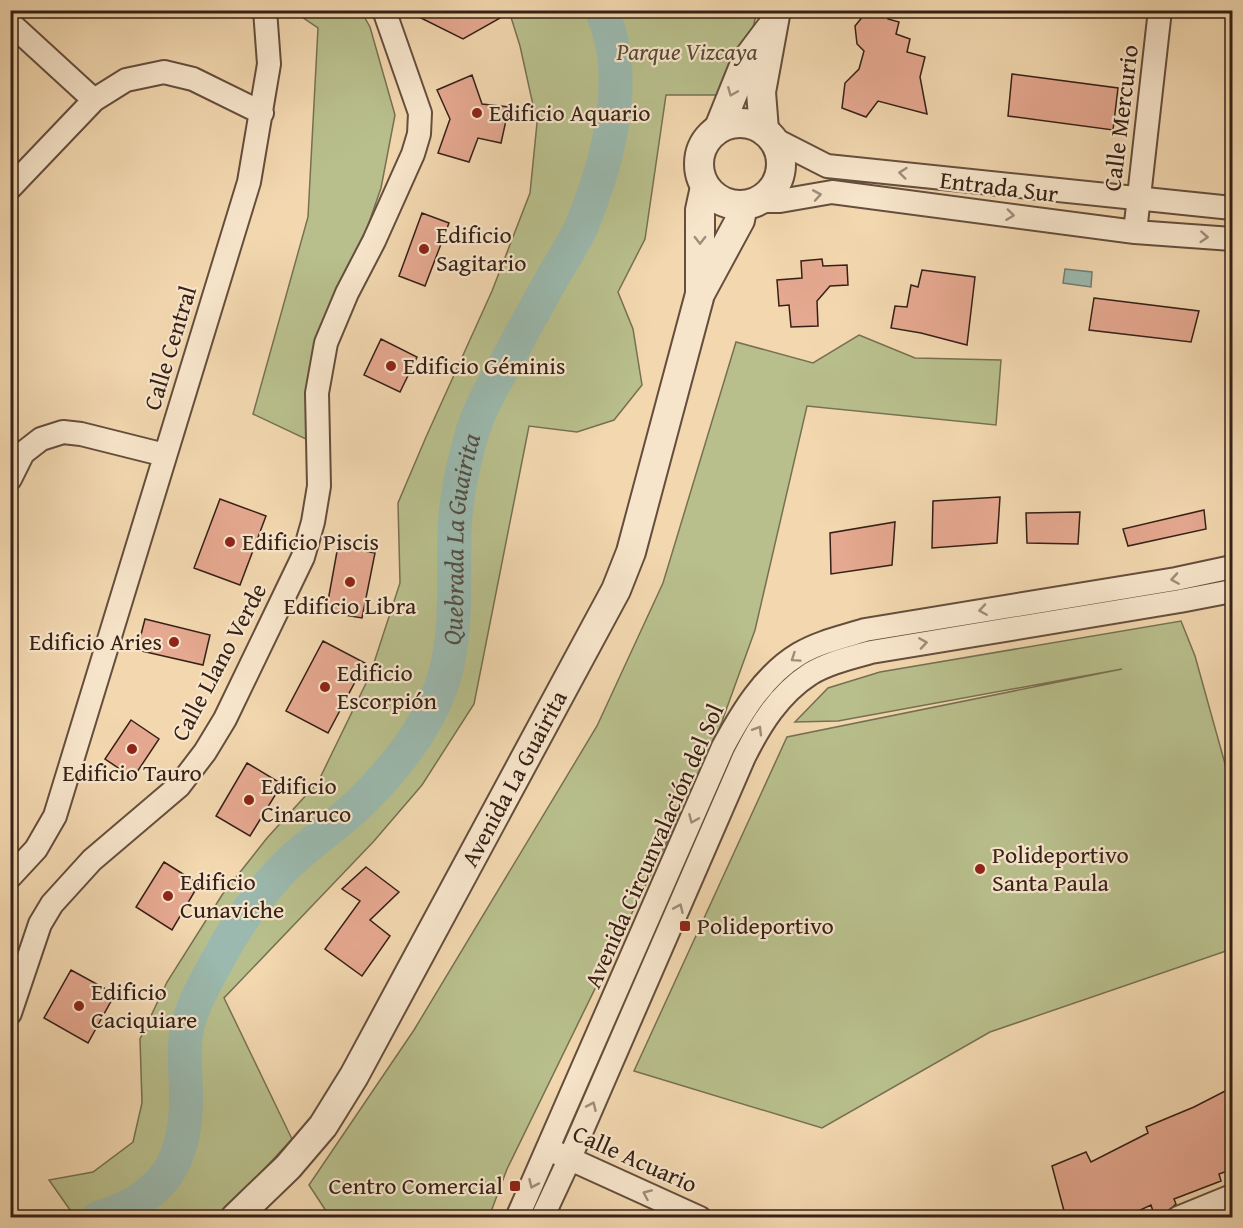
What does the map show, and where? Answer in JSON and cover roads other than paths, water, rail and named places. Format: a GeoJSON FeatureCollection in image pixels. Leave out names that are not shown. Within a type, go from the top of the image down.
{"type":"FeatureCollection","features":[{"type":"Feature","properties":{"kind":"street","name":"Calle Central"},"geometry":{"type":"LineString","coordinates":[[10,877],[36,849],[55,816],[249,182],[269,64],[265,10]]}},
{"type":"Feature","properties":{"kind":"street","name":"Calle Llano Verde"},"geometry":{"type":"LineString","coordinates":[[10,1013],[40,924],[52,904],[92,860],[179,786],[205,752],[225,719],[303,557],[313,522],[319,486],[317,393],[326,343],[347,292],[374,241],[413,154],[419,134],[420,113],[384,10]]}},
{"type":"Feature","properties":{"kind":"street","name":"Calle Mercurio"},"geometry":{"type":"LineString","coordinates":[[1135,232],[1160,10]]}},
{"type":"Feature","properties":{"kind":"street","name":"Avenida La Guairita"},"geometry":{"type":"LineString","coordinates":[[700,294],[700,210],[705,187],[698,165],[699,154],[704,144],[719,128],[746,61],[775,18]]}},
{"type":"Feature","properties":{"kind":"street","name":"Avenida La Guairita"},"geometry":{"type":"LineString","coordinates":[[235,1218],[288,1167],[323,1126],[354,1076],[616,590],[631,552],[700,294],[751,203],[767,195],[779,178],[781,157],[768,134],[761,92],[775,18]]}},
{"type":"Feature","properties":{"kind":"street"},"geometry":{"type":"LineString","coordinates":[[10,23],[94,100]]}},
{"type":"Feature","properties":{"kind":"street"},"geometry":{"type":"LineString","coordinates":[[10,188],[94,100],[126,80],[164,72],[193,79],[262,113]]}},
{"type":"Feature","properties":{"kind":"street"},"geometry":{"type":"LineString","coordinates":[[719,128],[742,123],[754,125],[768,134]]}},
{"type":"Feature","properties":{"kind":"street","name":"Entrada Sur"},"geometry":{"type":"LineString","coordinates":[[768,134],[827,166],[1233,207]]}},
{"type":"Feature","properties":{"kind":"street"},"geometry":{"type":"LineString","coordinates":[[705,187],[717,199],[734,205],[751,203]]}},
{"type":"Feature","properties":{"kind":"street","name":"Entrada Sur"},"geometry":{"type":"LineString","coordinates":[[751,203],[780,201],[832,192],[1135,232],[1233,239]]}},
{"type":"Feature","properties":{"kind":"street"},"geometry":{"type":"LineString","coordinates":[[10,479],[23,453],[41,439],[63,432],[81,434],[165,455]]}},
{"type":"Feature","properties":{"kind":"street","name":"Avenida Circunvalación del Sol"},"geometry":{"type":"LineString","coordinates":[[517,1218],[549,1150],[723,747],[738,718],[778,670],[799,654],[823,643],[865,630],[1176,579],[1233,567]]}},
{"type":"Feature","properties":{"kind":"street","name":"Avenida Circunvalación del Sol"},"geometry":{"type":"LineString","coordinates":[[542,1218],[744,757],[758,730],[792,687],[831,664],[871,652],[1233,591]]}},
{"type":"Feature","properties":{"kind":"street"},"geometry":{"type":"LineString","coordinates":[[723,747],[744,757]]}},
{"type":"Feature","properties":{"kind":"street","name":"Calle Acuario"},"geometry":{"type":"LineString","coordinates":[[549,1150],[700,1218]]}},
{"type":"Feature","properties":{"kind":"street"},"geometry":{"type":"LineString","coordinates":[[1178,1218],[1233,1196]]}},
{"type":"Feature","properties":{"kind":"water"},"geometry":{"type":"Polygon","coordinates":[[[1065,269],[1092,272],[1091,287],[1063,283],[1065,269]]]}},
{"type":"Feature","properties":{"kind":"waterway","name":"Quebrada La Guairita"},"geometry":{"type":"LineString","coordinates":[[98,1218],[139,1200],[166,1175],[175,1159],[182,1140],[185,1119],[185,1049],[188,1024],[202,988],[238,925],[284,868],[375,788],[408,748],[435,703],[451,647],[456,511],[461,477],[472,433],[493,386],[579,231],[592,200],[608,146],[613,118],[615,62],[610,35],[601,10]]}},
{"type":"Feature","properties":{"kind":"place","name":"Edificio Aquario"},"geometry":{"type":"Point","coordinates":[477,113]}},
{"type":"Feature","properties":{"kind":"place","name":"Edificio Sagitario"},"geometry":{"type":"Point","coordinates":[424,249]}},
{"type":"Feature","properties":{"kind":"place","name":"Edificio Géminis"},"geometry":{"type":"Point","coordinates":[391,366]}},
{"type":"Feature","properties":{"kind":"place","name":"Edificio Piscis"},"geometry":{"type":"Point","coordinates":[230,542]}},
{"type":"Feature","properties":{"kind":"place","name":"Edificio Libra"},"geometry":{"type":"Point","coordinates":[350,582]}},
{"type":"Feature","properties":{"kind":"place","name":"Edificio Aries"},"geometry":{"type":"Point","coordinates":[174,642]}},
{"type":"Feature","properties":{"kind":"place","name":"Edificio Escorpión"},"geometry":{"type":"Point","coordinates":[325,687]}},
{"type":"Feature","properties":{"kind":"place","name":"Edificio Tauro"},"geometry":{"type":"Point","coordinates":[132,749]}},
{"type":"Feature","properties":{"kind":"place","name":"Edificio Cinaruco"},"geometry":{"type":"Point","coordinates":[249,800]}},
{"type":"Feature","properties":{"kind":"place","name":"Polideportivo Santa Paula"},"geometry":{"type":"Point","coordinates":[980,869]}},
{"type":"Feature","properties":{"kind":"place","name":"Edificio Cunaviche"},"geometry":{"type":"Point","coordinates":[168,896]}},
{"type":"Feature","properties":{"kind":"place","name":"Polideportivo"},"geometry":{"type":"Point","coordinates":[685,926]}},
{"type":"Feature","properties":{"kind":"place","name":"Edificio Caciquiare"},"geometry":{"type":"Point","coordinates":[79,1006]}},
{"type":"Feature","properties":{"kind":"place","name":"Centro Comercial"},"geometry":{"type":"Point","coordinates":[515,1186]}},
{"type":"Feature","properties":{"kind":"park label","name":"Parque Vizcaya"},"geometry":{"type":"Point","coordinates":[687,52]}}]}
